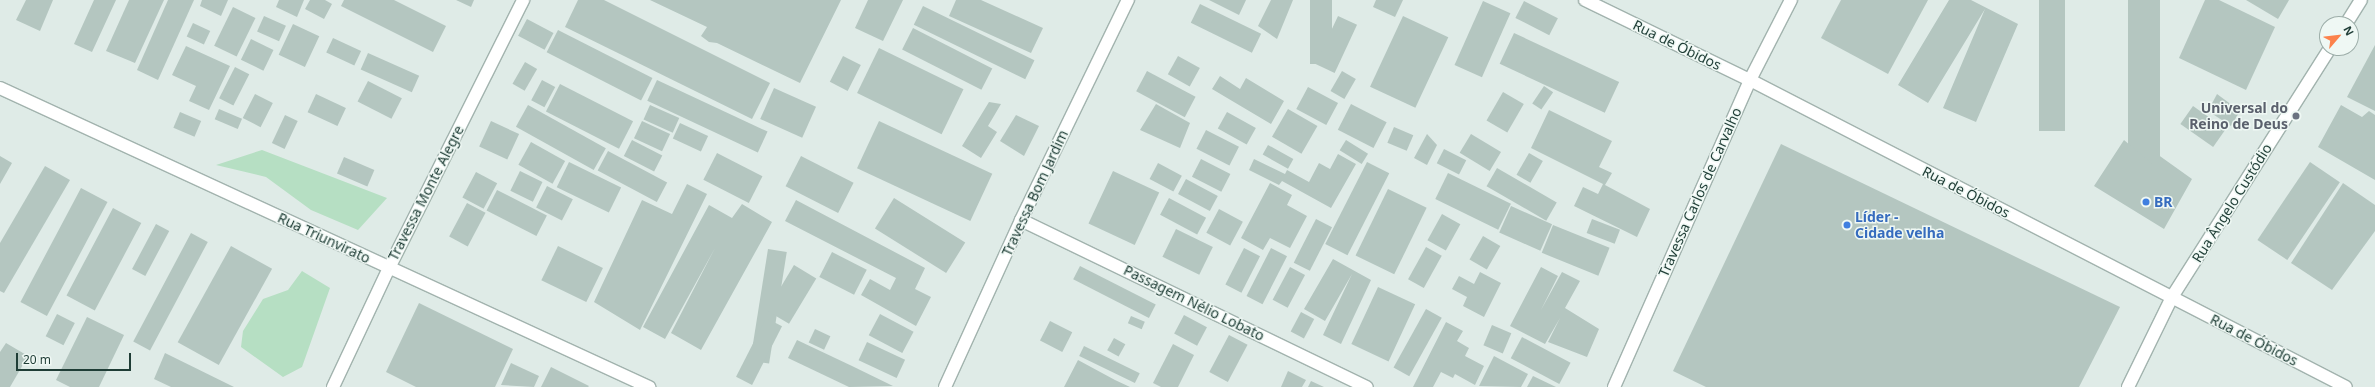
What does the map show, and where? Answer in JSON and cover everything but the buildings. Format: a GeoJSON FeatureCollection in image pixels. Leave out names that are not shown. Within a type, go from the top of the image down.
{"type":"FeatureCollection","features":[{"type":"Feature","properties":{"kind":"street","name":"Travessa Monte Alegre"},"geometry":{"type":"LineString","coordinates":[[333,387],[389,268],[523,0]]}},
{"type":"Feature","properties":{"kind":"street","name":"Travessa Bom Jardim"},"geometry":{"type":"LineString","coordinates":[[945,387],[1021,220],[1128,0]]}},
{"type":"Feature","properties":{"kind":"street","name":"Rua de Óbidos"},"geometry":{"type":"LineString","coordinates":[[1585,0],[1750,80],[2346,387]]}},
{"type":"Feature","properties":{"kind":"street","name":"Travessa Carlos de Carvalho"},"geometry":{"type":"LineString","coordinates":[[1616,386],[1750,80],[1791,0]]}},
{"type":"Feature","properties":{"kind":"street"},"geometry":{"type":"LineString","coordinates":[[2351,16],[2361,0]]}},
{"type":"Feature","properties":{"kind":"street","name":"Rua Ângelo Custódio"},"geometry":{"type":"LineString","coordinates":[[2128,387],[2172,297],[2325,56]]}},
{"type":"Feature","properties":{"kind":"street","name":"Rua Triunvirato"},"geometry":{"type":"LineString","coordinates":[[0,88],[649,387]]}},
{"type":"Feature","properties":{"kind":"street","name":"Passagem Nélio Lobato"},"geometry":{"type":"LineString","coordinates":[[1021,220],[1367,387]]}},
{"type":"Feature","properties":{"kind":"green space"},"geometry":{"type":"Polygon","coordinates":[[[262,150],[387,198],[358,230],[311,210],[266,177],[216,165],[262,150]]]}},
{"type":"Feature","properties":{"kind":"green space"},"geometry":{"type":"Polygon","coordinates":[[[302,271],[330,288],[302,367],[283,377],[241,347],[243,331],[263,299],[288,290],[302,271]]]}},
{"type":"Feature","properties":{"kind":"place","name":"Universal do Reino de Deus"},"geometry":{"type":"Point","coordinates":[2296,116]}},
{"type":"Feature","properties":{"kind":"place","name":"BR"},"geometry":{"type":"Point","coordinates":[2146,202]}},
{"type":"Feature","properties":{"kind":"place","name":"Líder - Cidade velha"},"geometry":{"type":"Point","coordinates":[1847,225]}}]}
